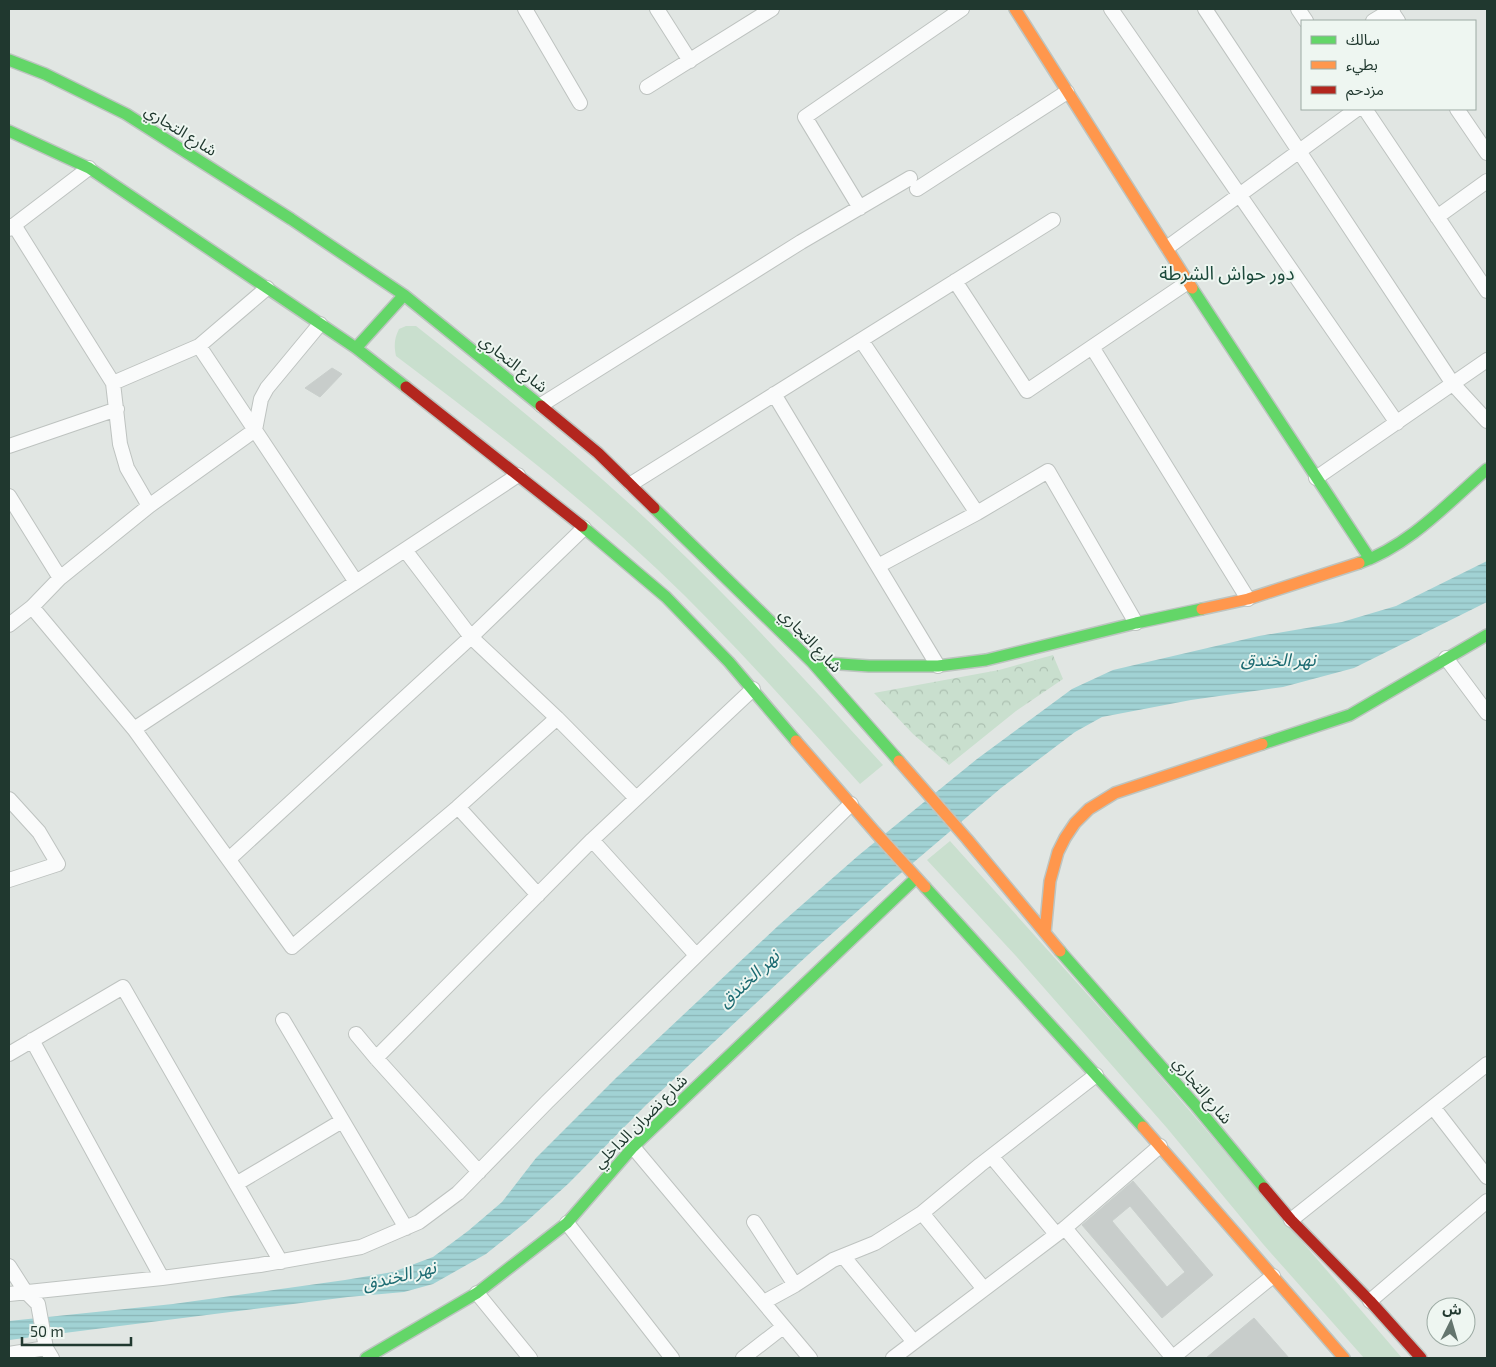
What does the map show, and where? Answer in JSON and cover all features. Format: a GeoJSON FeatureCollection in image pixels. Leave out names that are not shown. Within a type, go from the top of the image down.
{"type":"FeatureCollection","features":[{"type":"Feature","properties":{"kind":"main road"},"geometry":{"type":"LineString","coordinates":[[1015,9],[1168,247],[1188,282],[1370,559]]}},
{"type":"Feature","properties":{"kind":"main road","name":"شارع التجاري"},"geometry":{"type":"LineString","coordinates":[[9,60],[45,74],[126,114],[291,219],[404,295],[598,453],[812,662],[1196,1106],[1291,1220],[1370,1301],[1421,1358]]}},
{"type":"Feature","properties":{"kind":"main road"},"geometry":{"type":"LineString","coordinates":[[9,131],[90,168],[356,348],[584,528],[666,597],[729,662],[875,832],[1160,1146],[1344,1358]]}},
{"type":"Feature","properties":{"kind":"main road"},"geometry":{"type":"LineString","coordinates":[[356,348],[404,295]]}},
{"type":"Feature","properties":{"kind":"main road"},"geometry":{"type":"LineString","coordinates":[[812,662],[869,666],[938,666],[986,660],[1136,623],[1248,599],[1370,559],[1407,538],[1487,469]]}},
{"type":"Feature","properties":{"kind":"main road"},"geometry":{"type":"LineString","coordinates":[[1045,933],[1052,866],[1058,849],[1070,830],[1090,808],[1115,793],[1350,715],[1487,635]]}},
{"type":"Feature","properties":{"kind":"main road","name":"شارع نضران الداخلي"},"geometry":{"type":"LineString","coordinates":[[366,1358],[477,1293],[567,1223],[633,1147],[916,878]]}},
{"type":"Feature","properties":{"kind":"street"},"geometry":{"type":"LineString","coordinates":[[525,9],[580,103]]}},
{"type":"Feature","properties":{"kind":"street"},"geometry":{"type":"LineString","coordinates":[[657,9],[690,61]]}},
{"type":"Feature","properties":{"kind":"street"},"geometry":{"type":"LineString","coordinates":[[647,87],[772,9]]}},
{"type":"Feature","properties":{"kind":"street"},"geometry":{"type":"LineString","coordinates":[[860,208],[805,117],[962,9]]}},
{"type":"Feature","properties":{"kind":"street"},"geometry":{"type":"LineString","coordinates":[[1111,9],[1396,423]]}},
{"type":"Feature","properties":{"kind":"street"},"geometry":{"type":"LineString","coordinates":[[1205,9],[1453,384],[1487,421]]}},
{"type":"Feature","properties":{"kind":"street"},"geometry":{"type":"LineString","coordinates":[[1298,9],[1305,20]]}},
{"type":"Feature","properties":{"kind":"street"},"geometry":{"type":"LineString","coordinates":[[1375,20],[1393,12]]}},
{"type":"Feature","properties":{"kind":"street"},"geometry":{"type":"LineString","coordinates":[[541,406],[802,242],[860,208],[913,184],[1067,92]]}},
{"type":"Feature","properties":{"kind":"street"},"geometry":{"type":"LineString","coordinates":[[1168,247],[1355,110]]}},
{"type":"Feature","properties":{"kind":"street"},"geometry":{"type":"LineString","coordinates":[[1366,110],[1487,291]]}},
{"type":"Feature","properties":{"kind":"street"},"geometry":{"type":"LineString","coordinates":[[1458,110],[1487,153]]}},
{"type":"Feature","properties":{"kind":"street"},"geometry":{"type":"LineString","coordinates":[[90,168],[11,227],[113,383],[120,444],[127,468],[148,506]]}},
{"type":"Feature","properties":{"kind":"street"},"geometry":{"type":"LineString","coordinates":[[1438,217],[1487,182]]}},
{"type":"Feature","properties":{"kind":"street"},"geometry":{"type":"LineString","coordinates":[[631,484],[1053,220]]}},
{"type":"Feature","properties":{"kind":"street"},"geometry":{"type":"LineString","coordinates":[[955,281],[1026,391],[1188,282]]}},
{"type":"Feature","properties":{"kind":"street"},"geometry":{"type":"LineString","coordinates":[[113,383],[200,346],[267,288]]}},
{"type":"Feature","properties":{"kind":"street"},"geometry":{"type":"LineString","coordinates":[[9,625],[32,607],[60,578],[148,506],[255,430],[261,399],[266,388],[320,324]]}},
{"type":"Feature","properties":{"kind":"street"},"geometry":{"type":"LineString","coordinates":[[861,340],[977,514]]}},
{"type":"Feature","properties":{"kind":"street"},"geometry":{"type":"LineString","coordinates":[[200,346],[356,582]]}},
{"type":"Feature","properties":{"kind":"street"},"geometry":{"type":"LineString","coordinates":[[1092,347],[1248,599]]}},
{"type":"Feature","properties":{"kind":"street"},"geometry":{"type":"LineString","coordinates":[[1316,478],[1487,360]]}},
{"type":"Feature","properties":{"kind":"street"},"geometry":{"type":"LineString","coordinates":[[774,394],[938,666]]}},
{"type":"Feature","properties":{"kind":"street"},"geometry":{"type":"LineString","coordinates":[[9,446],[117,409]]}},
{"type":"Feature","properties":{"kind":"street"},"geometry":{"type":"LineString","coordinates":[[878,566],[977,514],[1048,472],[1136,623]]}},
{"type":"Feature","properties":{"kind":"street"},"geometry":{"type":"LineString","coordinates":[[134,729],[518,475]]}},
{"type":"Feature","properties":{"kind":"street"},"geometry":{"type":"LineString","coordinates":[[9,496],[60,578]]}},
{"type":"Feature","properties":{"kind":"street"},"geometry":{"type":"LineString","coordinates":[[229,860],[471,637],[584,528]]}},
{"type":"Feature","properties":{"kind":"street"},"geometry":{"type":"LineString","coordinates":[[405,550],[471,637],[557,718],[636,798]]}},
{"type":"Feature","properties":{"kind":"street"},"geometry":{"type":"LineString","coordinates":[[32,607],[134,729],[292,947],[458,807],[557,718]]}},
{"type":"Feature","properties":{"kind":"street"},"geometry":{"type":"LineString","coordinates":[[1446,658],[1487,713]]}},
{"type":"Feature","properties":{"kind":"street"},"geometry":{"type":"LineString","coordinates":[[376,1058],[592,840],[753,689]]}},
{"type":"Feature","properties":{"kind":"street"},"geometry":{"type":"LineString","coordinates":[[9,799],[39,832],[58,864],[9,880]]}},
{"type":"Feature","properties":{"kind":"street"},"geometry":{"type":"LineString","coordinates":[[9,1294],[162,1278],[281,1262],[362,1247],[418,1222],[458,1193],[696,955],[851,804]]}},
{"type":"Feature","properties":{"kind":"street"},"geometry":{"type":"LineString","coordinates":[[458,807],[538,895]]}},
{"type":"Feature","properties":{"kind":"street"},"geometry":{"type":"LineString","coordinates":[[592,840],[696,955]]}},
{"type":"Feature","properties":{"kind":"street"},"geometry":{"type":"LineString","coordinates":[[9,1054],[122,987],[281,1262]]}},
{"type":"Feature","properties":{"kind":"street"},"geometry":{"type":"LineString","coordinates":[[283,1020],[406,1228]]}},
{"type":"Feature","properties":{"kind":"street"},"geometry":{"type":"LineString","coordinates":[[356,1034],[479,1172]]}},
{"type":"Feature","properties":{"kind":"street"},"geometry":{"type":"LineString","coordinates":[[32,1040],[162,1278]]}},
{"type":"Feature","properties":{"kind":"street"},"geometry":{"type":"LineString","coordinates":[[1291,1220],[1487,1064]]}},
{"type":"Feature","properties":{"kind":"street"},"geometry":{"type":"LineString","coordinates":[[764,1302],[834,1260],[875,1243],[922,1213],[1096,1075]]}},
{"type":"Feature","properties":{"kind":"street"},"geometry":{"type":"LineString","coordinates":[[1433,1107],[1487,1177]]}},
{"type":"Feature","properties":{"kind":"street"},"geometry":{"type":"LineString","coordinates":[[236,1184],[342,1121]]}},
{"type":"Feature","properties":{"kind":"street"},"geometry":{"type":"LineString","coordinates":[[893,1358],[1060,1231],[1160,1146]]}},
{"type":"Feature","properties":{"kind":"street"},"geometry":{"type":"LineString","coordinates":[[633,1147],[810,1358]]}},
{"type":"Feature","properties":{"kind":"street"},"geometry":{"type":"LineString","coordinates":[[992,1157],[1173,1358],[1273,1276]]}},
{"type":"Feature","properties":{"kind":"street"},"geometry":{"type":"LineString","coordinates":[[1370,1301],[1487,1201]]}},
{"type":"Feature","properties":{"kind":"street"},"geometry":{"type":"LineString","coordinates":[[922,1213],[984,1289]]}},
{"type":"Feature","properties":{"kind":"street"},"geometry":{"type":"LineString","coordinates":[[754,1222],[794,1285]]}},
{"type":"Feature","properties":{"kind":"street"},"geometry":{"type":"LineString","coordinates":[[567,1223],[672,1358]]}},
{"type":"Feature","properties":{"kind":"street"},"geometry":{"type":"LineString","coordinates":[[843,1256],[914,1342]]}},
{"type":"Feature","properties":{"kind":"street"},"geometry":{"type":"LineString","coordinates":[[9,1266],[25,1291],[38,1304],[49,1353],[9,1354]]}},
{"type":"Feature","properties":{"kind":"street"},"geometry":{"type":"LineString","coordinates":[[477,1293],[530,1358]]}},
{"type":"Feature","properties":{"kind":"street"},"geometry":{"type":"LineString","coordinates":[[743,1358],[783,1327]]}},
{"type":"Feature","properties":{"kind":"green space"},"geometry":{"type":"Polygon","coordinates":[[[406,326],[416,326],[448,351],[543,428],[634,508],[748,620],[883,765],[860,784],[786,702],[657,569],[562,486],[497,433],[396,356],[396,336],[399,329],[406,326]]]}},
{"type":"Feature","properties":{"kind":"green space"},"geometry":{"type":"Polygon","coordinates":[[[1053,655],[1063,679],[1016,711],[949,765],[913,734],[874,693],[999,670],[1053,655]]]}},
{"type":"Feature","properties":{"kind":"green space"},"geometry":{"type":"Polygon","coordinates":[[[950,841],[1140,1053],[1402,1358],[1364,1358],[1263,1244],[1167,1128],[1016,956],[927,860],[950,841]]]}},
{"type":"Feature","properties":{"kind":"water","name":"نهر الخندق"},"geometry":{"type":"Polygon","coordinates":[[[1487,561],[1487,602],[1354,668],[1283,687],[1191,700],[1102,717],[1075,732],[1001,788],[809,954],[646,1105],[569,1183],[526,1222],[486,1254],[433,1284],[404,1292],[348,1297],[9,1340],[9,1321],[173,1304],[345,1280],[393,1272],[433,1257],[502,1202],[536,1158],[616,1078],[779,925],[859,855],[977,759],[1072,689],[1113,670],[1259,636],[1342,622],[1396,606],[1487,561]]]}},
{"type":"Feature","properties":{"kind":"building"},"geometry":{"type":"Polygon","coordinates":[[[332,368],[342,374],[320,397],[305,388],[332,368]]]}},
{"type":"Feature","properties":{"kind":"building"},"geometry":{"type":"Polygon","coordinates":[[[1133,1181],[1213,1275],[1162,1318],[1082,1225],[1133,1181]],[[1130,1206],[1112,1221],[1167,1287],[1185,1272],[1130,1206]]]}},
{"type":"Feature","properties":{"kind":"building"},"geometry":{"type":"Polygon","coordinates":[[[1254,1318],[1289,1358],[1206,1358],[1254,1318]]]}},
{"type":"Feature","properties":{"kind":"traffic: fast"},"geometry":{"type":"LineString","coordinates":[[9,60],[45,74],[126,114],[291,219],[404,295],[541,406]]}},
{"type":"Feature","properties":{"kind":"traffic: fast"},"geometry":{"type":"LineString","coordinates":[[9,131],[89,168],[356,348],[406,387]]}},
{"type":"Feature","properties":{"kind":"traffic: fast"},"geometry":{"type":"LineString","coordinates":[[1192,288],[1370,559]]}},
{"type":"Feature","properties":{"kind":"traffic: fast"},"geometry":{"type":"LineString","coordinates":[[356,348],[404,295]]}},
{"type":"Feature","properties":{"kind":"traffic: fast"},"geometry":{"type":"LineString","coordinates":[[1359,563],[1395,546],[1411,535],[1487,469]]}},
{"type":"Feature","properties":{"kind":"traffic: fast"},"geometry":{"type":"LineString","coordinates":[[654,508],[812,662],[899,761]]}},
{"type":"Feature","properties":{"kind":"traffic: fast"},"geometry":{"type":"LineString","coordinates":[[582,526],[666,597],[729,662],[796,741]]}},
{"type":"Feature","properties":{"kind":"traffic: fast"},"geometry":{"type":"LineString","coordinates":[[812,662],[869,666],[938,666],[986,660],[1136,623],[1202,609]]}},
{"type":"Feature","properties":{"kind":"traffic: fast"},"geometry":{"type":"LineString","coordinates":[[1262,744],[1350,715],[1487,635]]}},
{"type":"Feature","properties":{"kind":"traffic: fast"},"geometry":{"type":"LineString","coordinates":[[366,1358],[477,1293],[567,1223],[633,1147],[916,878]]}},
{"type":"Feature","properties":{"kind":"traffic: fast"},"geometry":{"type":"LineString","coordinates":[[925,887],[1143,1127]]}},
{"type":"Feature","properties":{"kind":"traffic: fast"},"geometry":{"type":"LineString","coordinates":[[1060,951],[1196,1106],[1264,1188]]}},
{"type":"Feature","properties":{"kind":"traffic: slow"},"geometry":{"type":"LineString","coordinates":[[1015,9],[1192,288]]}},
{"type":"Feature","properties":{"kind":"traffic: slow"},"geometry":{"type":"LineString","coordinates":[[1202,609],[1248,599],[1359,563]]}},
{"type":"Feature","properties":{"kind":"traffic: slow"},"geometry":{"type":"LineString","coordinates":[[796,741],[925,887]]}},
{"type":"Feature","properties":{"kind":"traffic: slow"},"geometry":{"type":"LineString","coordinates":[[1045,933],[1050,881],[1058,852],[1075,823],[1089,809],[1115,793],[1262,744]]}},
{"type":"Feature","properties":{"kind":"traffic: slow"},"geometry":{"type":"LineString","coordinates":[[899,761],[1060,951]]}},
{"type":"Feature","properties":{"kind":"traffic: slow"},"geometry":{"type":"LineString","coordinates":[[1143,1127],[1344,1358]]}},
{"type":"Feature","properties":{"kind":"traffic: jam"},"geometry":{"type":"LineString","coordinates":[[406,387],[582,526]]}},
{"type":"Feature","properties":{"kind":"traffic: jam"},"geometry":{"type":"LineString","coordinates":[[541,406],[598,453],[654,508]]}},
{"type":"Feature","properties":{"kind":"traffic: jam"},"geometry":{"type":"LineString","coordinates":[[1264,1188],[1291,1220],[1370,1301],[1421,1358]]}},
{"type":"Feature","properties":{"kind":"district","name":"دور حواش الشرطة"},"geometry":{"type":"Point","coordinates":[1227,273]}}]}
